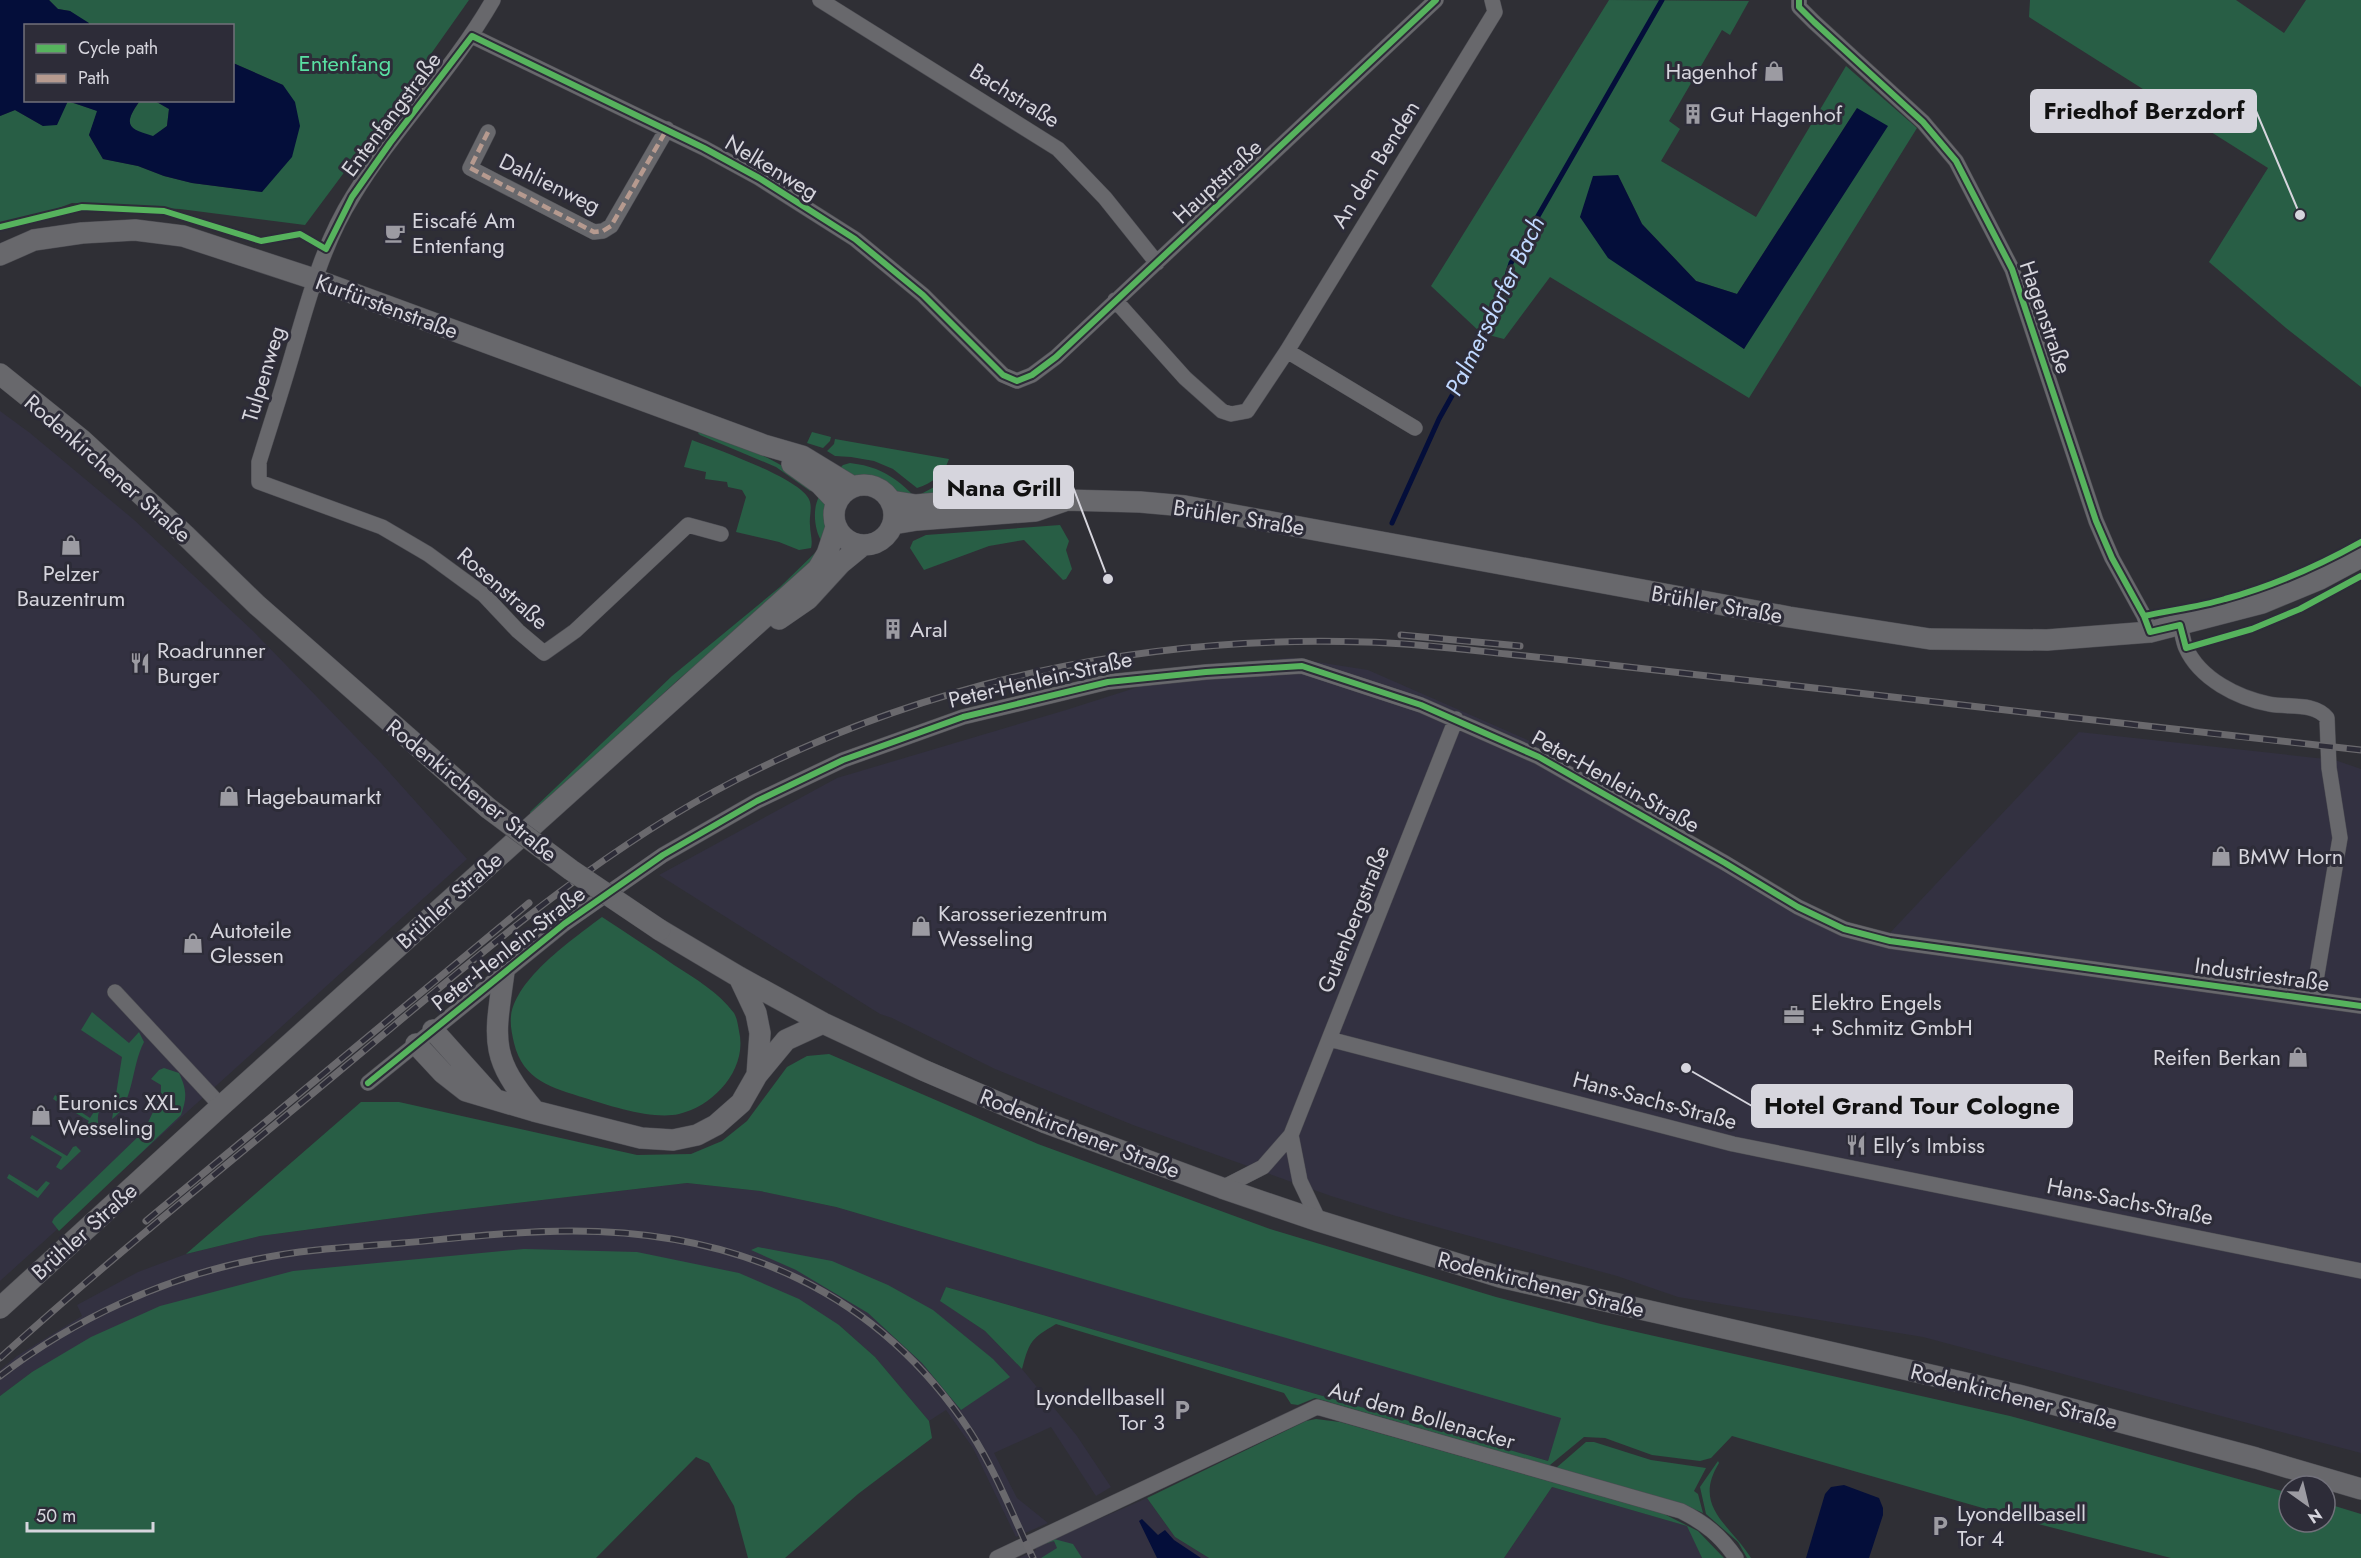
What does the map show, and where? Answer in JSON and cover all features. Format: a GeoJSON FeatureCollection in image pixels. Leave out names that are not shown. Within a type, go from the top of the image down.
{"type":"FeatureCollection","features":[{"type":"Feature","properties":{"kind":"main road","name":"Kurfürstenstraße"},"geometry":{"type":"LineString","coordinates":[[0,255],[33,240],[82,233],[135,230],[183,236],[314,279],[764,445],[802,456],[853,487]]}},
{"type":"Feature","properties":{"kind":"main road","name":"Rodenkirchener Straße"},"geometry":{"type":"LineString","coordinates":[[0,374],[82,440],[266,612],[488,808],[571,870],[660,930],[739,978],[823,1023],[923,1070],[1046,1123],[1319,1221],[1500,1277],[2018,1395],[2256,1458],[2361,1489]]}},
{"type":"Feature","properties":{"kind":"main road","name":"Kurfürstenstraße"},"geometry":{"type":"LineString","coordinates":[[764,445],[820,484],[837,502]]}},
{"type":"Feature","properties":{"kind":"main road"},"geometry":{"type":"LineString","coordinates":[[863,485],[879,489],[891,501],[893,524],[884,538],[876,542],[863,545],[849,541],[836,527],[834,515],[837,502],[853,487],[863,485]]}},
{"type":"Feature","properties":{"kind":"main road","name":"Brühler Straße"},"geometry":{"type":"LineString","coordinates":[[891,501],[916,505],[1035,494],[1065,500],[1140,502],[1196,508],[1789,617],[1930,639],[2047,640],[2150,632],[2262,603],[2320,579],[2361,557]]}},
{"type":"Feature","properties":{"kind":"main road","name":"Brühler Straße"},"geometry":{"type":"LineString","coordinates":[[893,524],[916,520],[1035,511],[1065,500]]}},
{"type":"Feature","properties":{"kind":"main road","name":"Brühler Straße"},"geometry":{"type":"LineString","coordinates":[[0,1308],[221,1106],[731,648],[762,617],[818,569],[827,554],[836,527]]}},
{"type":"Feature","properties":{"kind":"main road","name":"Brühler Straße"},"geometry":{"type":"LineString","coordinates":[[731,648],[808,599],[841,563],[863,545]]}},
{"type":"Feature","properties":{"kind":"main road"},"geometry":{"type":"LineString","coordinates":[[504,972],[496,1031],[499,1057],[514,1087],[534,1111]]}},
{"type":"Feature","properties":{"kind":"main road"},"geometry":{"type":"LineString","coordinates":[[739,978],[756,1012],[760,1033],[757,1074]]}},
{"type":"Feature","properties":{"kind":"main road"},"geometry":{"type":"LineString","coordinates":[[416,1044],[443,1073],[466,1090],[534,1111],[641,1138],[673,1140],[697,1135],[716,1125],[741,1103],[757,1074],[786,1040],[823,1023]]}},
{"type":"Feature","properties":{"kind":"main road"},"geometry":{"type":"LineString","coordinates":[[433,1030],[494,1098]]}},
{"type":"Feature","properties":{"kind":"street","name":"Entenfangstraße"},"geometry":{"type":"LineString","coordinates":[[314,279],[352,197],[390,143],[472,36],[493,0]]}},
{"type":"Feature","properties":{"kind":"street","name":"Bachstraße"},"geometry":{"type":"LineString","coordinates":[[820,0],[1058,149],[1105,198],[1157,262]]}},
{"type":"Feature","properties":{"kind":"street","name":"Hauptstraße"},"geometry":{"type":"LineString","coordinates":[[1017,381],[1032,375],[1056,357],[1436,0]]}},
{"type":"Feature","properties":{"kind":"street","name":"An den Benden"},"geometry":{"type":"LineString","coordinates":[[1115,300],[1185,378],[1222,411],[1240,414],[1252,405],[1495,12],[1492,0]]}},
{"type":"Feature","properties":{"kind":"street","name":"Hagenstraße"},"geometry":{"type":"LineString","coordinates":[[1799,0],[1799,7],[1923,122],[1956,161],[2013,269],[2096,521],[2150,632]]}},
{"type":"Feature","properties":{"kind":"street","name":"Nelkenweg"},"geometry":{"type":"LineString","coordinates":[[472,36],[667,129],[759,178],[855,239],[923,295],[1003,375],[1017,381]]}},
{"type":"Feature","properties":{"kind":"street","name":"Dahlienweg"},"geometry":{"type":"LineString","coordinates":[[488,132],[470,168],[599,233],[611,226],[667,129]]}},
{"type":"Feature","properties":{"kind":"street","name":"Tulpenweg"},"geometry":{"type":"LineString","coordinates":[[259,482],[259,462],[314,279]]}},
{"type":"Feature","properties":{"kind":"street"},"geometry":{"type":"LineString","coordinates":[[1287,351],[1415,428]]}},
{"type":"Feature","properties":{"kind":"street","name":"Rosenstraße"},"geometry":{"type":"LineString","coordinates":[[259,482],[382,527],[428,554],[484,595],[518,631],[544,653],[575,631],[688,525],[721,534]]}},
{"type":"Feature","properties":{"kind":"street"},"geometry":{"type":"LineString","coordinates":[[2181,625],[2186,648],[2200,668],[2228,690],[2269,704],[2317,710],[2327,718],[2329,768],[2340,838],[2313,998]]}},
{"type":"Feature","properties":{"kind":"street","name":"Peter-Henlein-Straße"},"geometry":{"type":"LineString","coordinates":[[368,1083],[564,924],[663,855],[757,801],[843,759],[963,717],[1108,682],[1206,672],[1302,666],[1376,688],[1456,719],[1539,757],[1725,863],[1798,908],[1844,929],[1890,941],[2158,978]]}},
{"type":"Feature","properties":{"kind":"street","name":"Gutenbergstraße"},"geometry":{"type":"LineString","coordinates":[[1291,1135],[1456,719]]}},
{"type":"Feature","properties":{"kind":"street","name":"Industriestraße"},"geometry":{"type":"LineString","coordinates":[[2158,978],[2361,1006]]}},
{"type":"Feature","properties":{"kind":"street"},"geometry":{"type":"LineString","coordinates":[[115,992],[221,1106]]}},
{"type":"Feature","properties":{"kind":"street","name":"Hans-Sachs-Straße"},"geometry":{"type":"LineString","coordinates":[[1329,1039],[1733,1144],[2361,1271]]}},
{"type":"Feature","properties":{"kind":"street"},"geometry":{"type":"LineString","coordinates":[[1222,1188],[1263,1167],[1291,1135]]}},
{"type":"Feature","properties":{"kind":"street"},"geometry":{"type":"LineString","coordinates":[[1291,1135],[1300,1181],[1319,1221]]}},
{"type":"Feature","properties":{"kind":"street","name":"Auf dem Bollenacker"},"geometry":{"type":"LineString","coordinates":[[997,1558],[1317,1407],[1681,1512],[1704,1523],[1725,1541],[1736,1558]]}},
{"type":"Feature","properties":{"kind":"shaded area"},"geometry":{"type":"Polygon","coordinates":[[[0,0],[49,0],[58,9],[70,11],[89,23],[24,24],[24,102],[68,102],[57,125],[43,126],[15,110],[0,116],[0,0]]]}},
{"type":"Feature","properties":{"kind":"shaded area"},"geometry":{"type":"Polygon","coordinates":[[[234,63],[283,85],[295,102],[300,126],[292,157],[262,192],[192,183],[138,166],[103,159],[89,135],[97,111],[71,102],[139,102],[131,116],[131,125],[138,131],[153,136],[167,126],[169,109],[157,102],[234,102],[234,63]]]}},
{"type":"Feature","properties":{"kind":"shaded area"},"geometry":{"type":"Polygon","coordinates":[[[1857,108],[1888,126],[1744,349],[1608,258],[1580,217],[1593,176],[1618,175],[1642,224],[1696,281],[1737,294],[1857,108]]]}},
{"type":"Feature","properties":{"kind":"shaded area"},"geometry":{"type":"Polygon","coordinates":[[[0,411],[30,433],[133,519],[253,631],[381,763],[467,859],[0,1281],[0,411]]]}},
{"type":"Feature","properties":{"kind":"shaded area"},"geometry":{"type":"Polygon","coordinates":[[[1291,658],[1368,670],[1532,742],[1824,914],[1888,935],[2079,732],[2335,760],[2361,769],[2361,1453],[1923,1337],[1678,1297],[1617,1276],[1331,1196],[1133,1125],[995,1069],[880,1014],[659,875],[837,778],[1066,710],[1210,664],[1291,658]]]}},
{"type":"Feature","properties":{"kind":"shaded area"},"geometry":{"type":"Polygon","coordinates":[[[687,1183],[761,1191],[836,1207],[1562,1417],[1548,1461],[946,1287],[941,1301],[985,1331],[1022,1369],[1077,1436],[1111,1487],[1096,1496],[1051,1427],[994,1453],[1017,1498],[1048,1523],[1016,1537],[973,1448],[946,1410],[929,1421],[875,1357],[839,1325],[32,1372],[0,1396],[0,1370],[17,1356],[82,1316],[77,1305],[138,1272],[186,1254],[260,1236],[687,1183]]]}},
{"type":"Feature","properties":{"kind":"shaded area"},"geometry":{"type":"Polygon","coordinates":[[[1844,1485],[1879,1498],[1883,1508],[1883,1515],[1869,1558],[1806,1558],[1825,1494],[1831,1487],[1844,1485]]]}},
{"type":"Feature","properties":{"kind":"shaded area"},"geometry":{"type":"Polygon","coordinates":[[[1552,1487],[1688,1526],[1702,1558],[1504,1558],[1552,1487]]]}},
{"type":"Feature","properties":{"kind":"shaded area"},"geometry":{"type":"Polygon","coordinates":[[[1147,1498],[1175,1537],[1209,1558],[1019,1558],[1036,1550],[1035,1547],[1147,1498]]]}},
{"type":"Feature","properties":{"kind":"shaded area"},"geometry":{"type":"Polygon","coordinates":[[[1142,1519],[1158,1535],[1165,1530],[1174,1540],[1201,1558],[1157,1558],[1139,1521],[1142,1519]]]}},
{"type":"Feature","properties":{"kind":"green space","name":"Entenfang"},"geometry":{"type":"Polygon","coordinates":[[[49,0],[469,0],[305,225],[180,209],[72,203],[0,230],[0,116],[15,110],[43,126],[66,102],[98,111],[89,135],[103,159],[138,166],[192,183],[262,192],[283,85],[234,63],[234,24],[88,24],[70,11],[58,9],[49,0]]]}},
{"type":"Feature","properties":{"kind":"green space"},"geometry":{"type":"Polygon","coordinates":[[[1609,0],[1749,1],[1730,35],[1722,30],[1669,121],[1680,129],[1661,161],[1756,217],[1846,66],[1917,128],[1749,398],[1550,277],[1504,339],[1481,333],[1431,286],[1609,0]],[[1857,108],[1737,294],[1696,281],[1642,224],[1618,175],[1580,217],[1744,349],[1857,108]]]}},
{"type":"Feature","properties":{"kind":"green space"},"geometry":{"type":"Polygon","coordinates":[[[2030,0],[2236,0],[2284,33],[2306,0],[2361,0],[2361,387],[2286,328],[2209,262],[2268,168],[2029,17],[2030,0]]]}},
{"type":"Feature","properties":{"kind":"green space"},"geometry":{"type":"Polygon","coordinates":[[[139,102],[157,102],[169,109],[167,126],[153,137],[133,128],[130,125],[131,116],[139,102]]]}},
{"type":"Feature","properties":{"kind":"green space"},"geometry":{"type":"Polygon","coordinates":[[[699,431],[774,461],[815,489],[810,491],[776,467],[700,435],[699,431]]]}},
{"type":"Feature","properties":{"kind":"green space"},"geometry":{"type":"Polygon","coordinates":[[[812,432],[831,437],[830,441],[823,448],[807,443],[812,432]]]}},
{"type":"Feature","properties":{"kind":"green space"},"geometry":{"type":"Polygon","coordinates":[[[835,439],[949,459],[937,477],[917,488],[893,469],[874,461],[835,456],[827,451],[834,444],[835,439]]]}},
{"type":"Feature","properties":{"kind":"green space"},"geometry":{"type":"Polygon","coordinates":[[[692,440],[738,457],[793,484],[805,493],[811,505],[811,548],[799,550],[779,542],[736,532],[746,497],[742,490],[728,487],[727,482],[705,479],[706,472],[684,467],[692,440]]]}},
{"type":"Feature","properties":{"kind":"green space"},"geometry":{"type":"Polygon","coordinates":[[[850,463],[868,466],[884,473],[912,494],[901,493],[873,478],[836,472],[843,465],[850,463]]]}},
{"type":"Feature","properties":{"kind":"green space"},"geometry":{"type":"Polygon","coordinates":[[[951,478],[980,487],[1006,489],[919,498],[921,494],[951,478]]]}},
{"type":"Feature","properties":{"kind":"green space"},"geometry":{"type":"Polygon","coordinates":[[[820,495],[826,506],[828,533],[822,542],[815,518],[817,500],[820,495]]]}},
{"type":"Feature","properties":{"kind":"green space"},"geometry":{"type":"Polygon","coordinates":[[[1060,525],[1069,541],[1066,550],[1072,569],[1063,580],[1024,540],[989,546],[924,570],[910,548],[913,541],[926,535],[1060,525]]]}},
{"type":"Feature","properties":{"kind":"green space"},"geometry":{"type":"Polygon","coordinates":[[[818,550],[822,551],[789,587],[679,679],[531,815],[530,812],[672,676],[780,587],[818,550]]]}},
{"type":"Feature","properties":{"kind":"green space"},"geometry":{"type":"Polygon","coordinates":[[[602,917],[706,986],[728,1005],[735,1015],[740,1045],[733,1072],[716,1094],[692,1110],[679,1114],[657,1115],[632,1111],[562,1091],[532,1074],[518,1056],[512,1033],[511,1016],[515,1002],[523,988],[548,960],[602,917]]]}},
{"type":"Feature","properties":{"kind":"green space"},"geometry":{"type":"Polygon","coordinates":[[[92,1012],[129,1043],[139,1032],[144,1042],[128,1095],[119,1113],[112,1119],[122,1057],[81,1030],[92,1012]]]}},
{"type":"Feature","properties":{"kind":"green space"},"geometry":{"type":"Polygon","coordinates":[[[829,1054],[1038,1144],[1270,1229],[1496,1297],[1601,1324],[2010,1416],[2277,1490],[2277,1534],[2337,1534],[2337,1507],[2361,1514],[2361,1558],[2171,1558],[2042,1525],[1732,1436],[1711,1458],[1700,1461],[1652,1455],[1605,1438],[1584,1437],[1550,1465],[1547,1465],[1315,1398],[1298,1405],[1291,1404],[1284,1393],[1056,1324],[1036,1337],[1027,1352],[1022,1369],[985,1331],[940,1301],[946,1287],[1548,1461],[1561,1418],[836,1207],[760,1191],[687,1183],[260,1236],[186,1254],[361,1102],[399,1102],[637,1155],[691,1154],[722,1141],[747,1121],[787,1067],[807,1056],[829,1054]]]}},
{"type":"Feature","properties":{"kind":"green space"},"geometry":{"type":"Polygon","coordinates":[[[164,1068],[179,1073],[182,1079],[185,1094],[181,1115],[59,1231],[52,1222],[54,1218],[144,1131],[161,1095],[161,1085],[151,1079],[164,1068]]]}},
{"type":"Feature","properties":{"kind":"green space"},"geometry":{"type":"Polygon","coordinates":[[[55,1095],[90,1118],[97,1107],[100,1109],[97,1136],[88,1137],[83,1129],[89,1121],[53,1099],[55,1095]]]}},
{"type":"Feature","properties":{"kind":"green space"},"geometry":{"type":"Polygon","coordinates":[[[32,1135],[67,1156],[73,1147],[76,1146],[81,1151],[61,1170],[56,1167],[62,1157],[30,1138],[32,1135]]]}},
{"type":"Feature","properties":{"kind":"green space"},"geometry":{"type":"Polygon","coordinates":[[[9,1174],[37,1191],[46,1181],[50,1183],[38,1198],[7,1178],[9,1174]]]}},
{"type":"Feature","properties":{"kind":"green space"},"geometry":{"type":"Polygon","coordinates":[[[758,1247],[832,1261],[888,1285],[933,1310],[993,1359],[1010,1377],[961,1410],[922,1363],[868,1313],[796,1270],[751,1250],[758,1247]]]}},
{"type":"Feature","properties":{"kind":"green space"},"geometry":{"type":"Polygon","coordinates":[[[524,1249],[637,1252],[739,1273],[799,1299],[839,1325],[875,1357],[929,1421],[932,1438],[858,1494],[785,1558],[748,1558],[734,1506],[709,1463],[696,1457],[596,1558],[0,1558],[0,1396],[32,1372],[91,1337],[160,1306],[293,1271],[524,1249]]]}},
{"type":"Feature","properties":{"kind":"green space"},"geometry":{"type":"Polygon","coordinates":[[[1316,1419],[1340,1422],[1664,1514],[1698,1531],[1724,1558],[1702,1558],[1687,1526],[1552,1487],[1504,1558],[1209,1558],[1175,1537],[1147,1498],[1306,1421],[1316,1419]]]}},
{"type":"Feature","properties":{"kind":"green space"},"geometry":{"type":"Polygon","coordinates":[[[1586,1442],[1594,1442],[1651,1460],[1706,1468],[1694,1491],[1698,1494],[1703,1513],[1683,1504],[1556,1468],[1586,1442]]]}},
{"type":"Feature","properties":{"kind":"green space"},"geometry":{"type":"Polygon","coordinates":[[[1718,1461],[1710,1492],[1712,1503],[1717,1514],[1751,1558],[1747,1558],[1738,1542],[1706,1514],[1700,1487],[1718,1461]]]}},
{"type":"Feature","properties":{"kind":"green space"},"geometry":{"type":"Polygon","coordinates":[[[1054,1539],[1073,1544],[1082,1558],[1041,1558],[1057,1548],[1054,1541],[1035,1547],[1054,1539]]]}},
{"type":"Feature","properties":{"kind":"waterway","name":"Palmersdorfer Bach"},"geometry":{"type":"LineString","coordinates":[[1392,523],[1439,419],[1492,324],[1511,263],[1662,0]]}},
{"type":"Feature","properties":{"kind":"railway"},"geometry":{"type":"LineString","coordinates":[[1401,635],[1520,646]]}},
{"type":"Feature","properties":{"kind":"railway"},"geometry":{"type":"LineString","coordinates":[[0,1358],[129,1246],[487,948],[534,911],[632,841],[736,780],[810,745],[886,715],[963,691],[1042,671],[1121,656],[1202,647],[1283,642],[1365,642],[1436,646],[2361,750]]}},
{"type":"Feature","properties":{"kind":"railway"},"geometry":{"type":"LineString","coordinates":[[146,1221],[529,903]]}},
{"type":"Feature","properties":{"kind":"railway"},"geometry":{"type":"LineString","coordinates":[[0,1376],[58,1336],[122,1303],[189,1277],[258,1259],[330,1249],[551,1231],[633,1234],[691,1243],[746,1257],[798,1279],[847,1307],[893,1342],[934,1384],[971,1433],[996,1479],[1033,1558]]}},
{"type":"Feature","properties":{"kind":"marked path"},"geometry":{"type":"LineString","coordinates":[[488,132],[470,168],[594,232],[603,231],[611,226],[667,129]]}},
{"type":"Feature","properties":{"kind":"cycle path"},"geometry":{"type":"LineString","coordinates":[[0,227],[82,207],[164,211],[261,241],[300,234],[326,249],[352,197],[390,143],[472,36],[704,148],[759,178],[855,239],[923,295],[1003,375],[1017,381],[1032,375],[1056,357],[1436,0]]}},
{"type":"Feature","properties":{"kind":"cycle path"},"geometry":{"type":"LineString","coordinates":[[1799,0],[1799,7],[1923,122],[1956,161],[2012,269],[2096,521],[2150,632],[2180,625],[2186,648],[2252,629],[2300,609],[2361,576]]}},
{"type":"Feature","properties":{"kind":"cycle path"},"geometry":{"type":"LineString","coordinates":[[2144,616],[2243,594],[2278,582],[2361,542]]}},
{"type":"Feature","properties":{"kind":"cycle path"},"geometry":{"type":"LineString","coordinates":[[368,1083],[564,924],[663,855],[757,801],[843,760],[963,717],[1108,682],[1206,672],[1302,666],[1421,705],[1539,757],[1798,907],[1844,929],[1890,941],[2361,1006]]}},
{"type":"Feature","properties":{"kind":"place","name":"Hagenhof"},"geometry":{"type":"Point","coordinates":[1774,71]}},
{"type":"Feature","properties":{"kind":"place","name":"Gut Hagenhof"},"geometry":{"type":"Point","coordinates":[1693,114]}},
{"type":"Feature","properties":{"kind":"place","name":"Friedhof Berzdorf"},"geometry":{"type":"Point","coordinates":[2300,215]}},
{"type":"Feature","properties":{"kind":"place","name":"Eiscafé Am Entenfang"},"geometry":{"type":"Point","coordinates":[395,233]}},
{"type":"Feature","properties":{"kind":"place","name":"Pelzer Bauzentrum"},"geometry":{"type":"Point","coordinates":[71,545]}},
{"type":"Feature","properties":{"kind":"place","name":"Nana Grill"},"geometry":{"type":"Point","coordinates":[1108,579]}},
{"type":"Feature","properties":{"kind":"place","name":"Aral"},"geometry":{"type":"Point","coordinates":[893,629]}},
{"type":"Feature","properties":{"kind":"place","name":"Roadrunner Burger"},"geometry":{"type":"Point","coordinates":[140,663]}},
{"type":"Feature","properties":{"kind":"place","name":"Hagebaumarkt"},"geometry":{"type":"Point","coordinates":[229,796]}},
{"type":"Feature","properties":{"kind":"place","name":"BMW Horn"},"geometry":{"type":"Point","coordinates":[2221,856]}},
{"type":"Feature","properties":{"kind":"place","name":"Karosseriezentrum Wesseling"},"geometry":{"type":"Point","coordinates":[921,926]}},
{"type":"Feature","properties":{"kind":"place","name":"Autoteile Glessen"},"geometry":{"type":"Point","coordinates":[193,943]}},
{"type":"Feature","properties":{"kind":"place","name":"Elektro Engels + Schmitz GmbH"},"geometry":{"type":"Point","coordinates":[1794,1015]}},
{"type":"Feature","properties":{"kind":"place","name":"Reifen Berkan"},"geometry":{"type":"Point","coordinates":[2298,1057]}},
{"type":"Feature","properties":{"kind":"place","name":"Hotel Grand Tour Cologne"},"geometry":{"type":"Point","coordinates":[1686,1068]}},
{"type":"Feature","properties":{"kind":"place","name":"Euronics XXL Wesseling"},"geometry":{"type":"Point","coordinates":[41,1115]}},
{"type":"Feature","properties":{"kind":"place","name":"Elly´s Imbiss"},"geometry":{"type":"Point","coordinates":[1856,1145]}},
{"type":"Feature","properties":{"kind":"place","name":"Lyondellbasell Tor 3"},"geometry":{"type":"Point","coordinates":[1182,1410]}},
{"type":"Feature","properties":{"kind":"place","name":"Lyondellbasell Tor 4"},"geometry":{"type":"Point","coordinates":[1940,1526]}}]}
